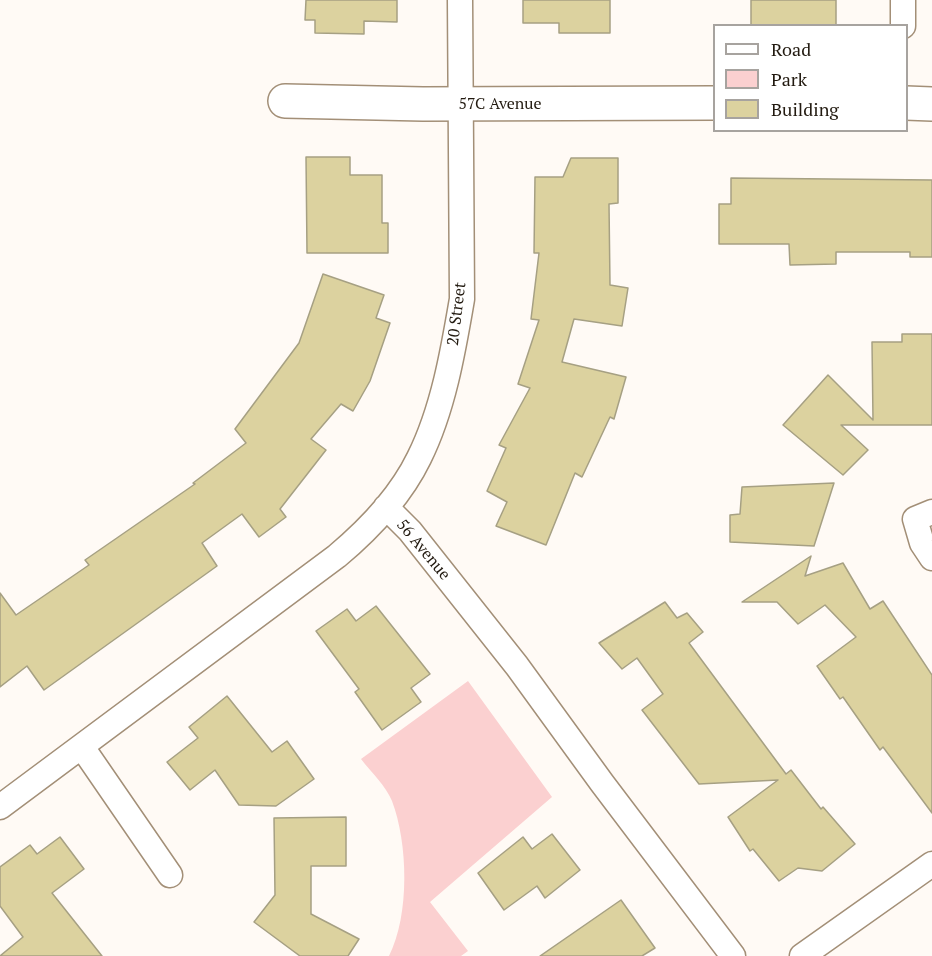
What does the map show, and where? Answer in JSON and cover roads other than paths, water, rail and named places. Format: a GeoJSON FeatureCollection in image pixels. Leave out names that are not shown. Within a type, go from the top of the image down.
{"type":"FeatureCollection","features":[{"type":"Feature","properties":{"kind":"street","name":"20 Street"},"geometry":{"type":"LineString","coordinates":[[386,507],[419,459],[436,413],[454,346],[462,299],[460,0]]}},
{"type":"Feature","properties":{"kind":"street"},"geometry":{"type":"LineString","coordinates":[[903,0],[903,24]]}},
{"type":"Feature","properties":{"kind":"street","name":"57C Avenue"},"geometry":{"type":"LineString","coordinates":[[285,101],[460,104],[713,103]]}},
{"type":"Feature","properties":{"kind":"street"},"geometry":{"type":"LineString","coordinates":[[908,103],[932,104]]}},
{"type":"Feature","properties":{"kind":"street","name":"56 Avenue"},"geometry":{"type":"LineString","coordinates":[[0,807],[337,556],[386,507],[410,531],[517,666],[733,956]]}},
{"type":"Feature","properties":{"kind":"street"},"geometry":{"type":"LineString","coordinates":[[932,512],[915,519],[922,543],[932,558]]}},
{"type":"Feature","properties":{"kind":"street"},"geometry":{"type":"LineString","coordinates":[[82,747],[170,875]]}},
{"type":"Feature","properties":{"kind":"street"},"geometry":{"type":"LineString","coordinates":[[802,956],[932,864]]}}]}
